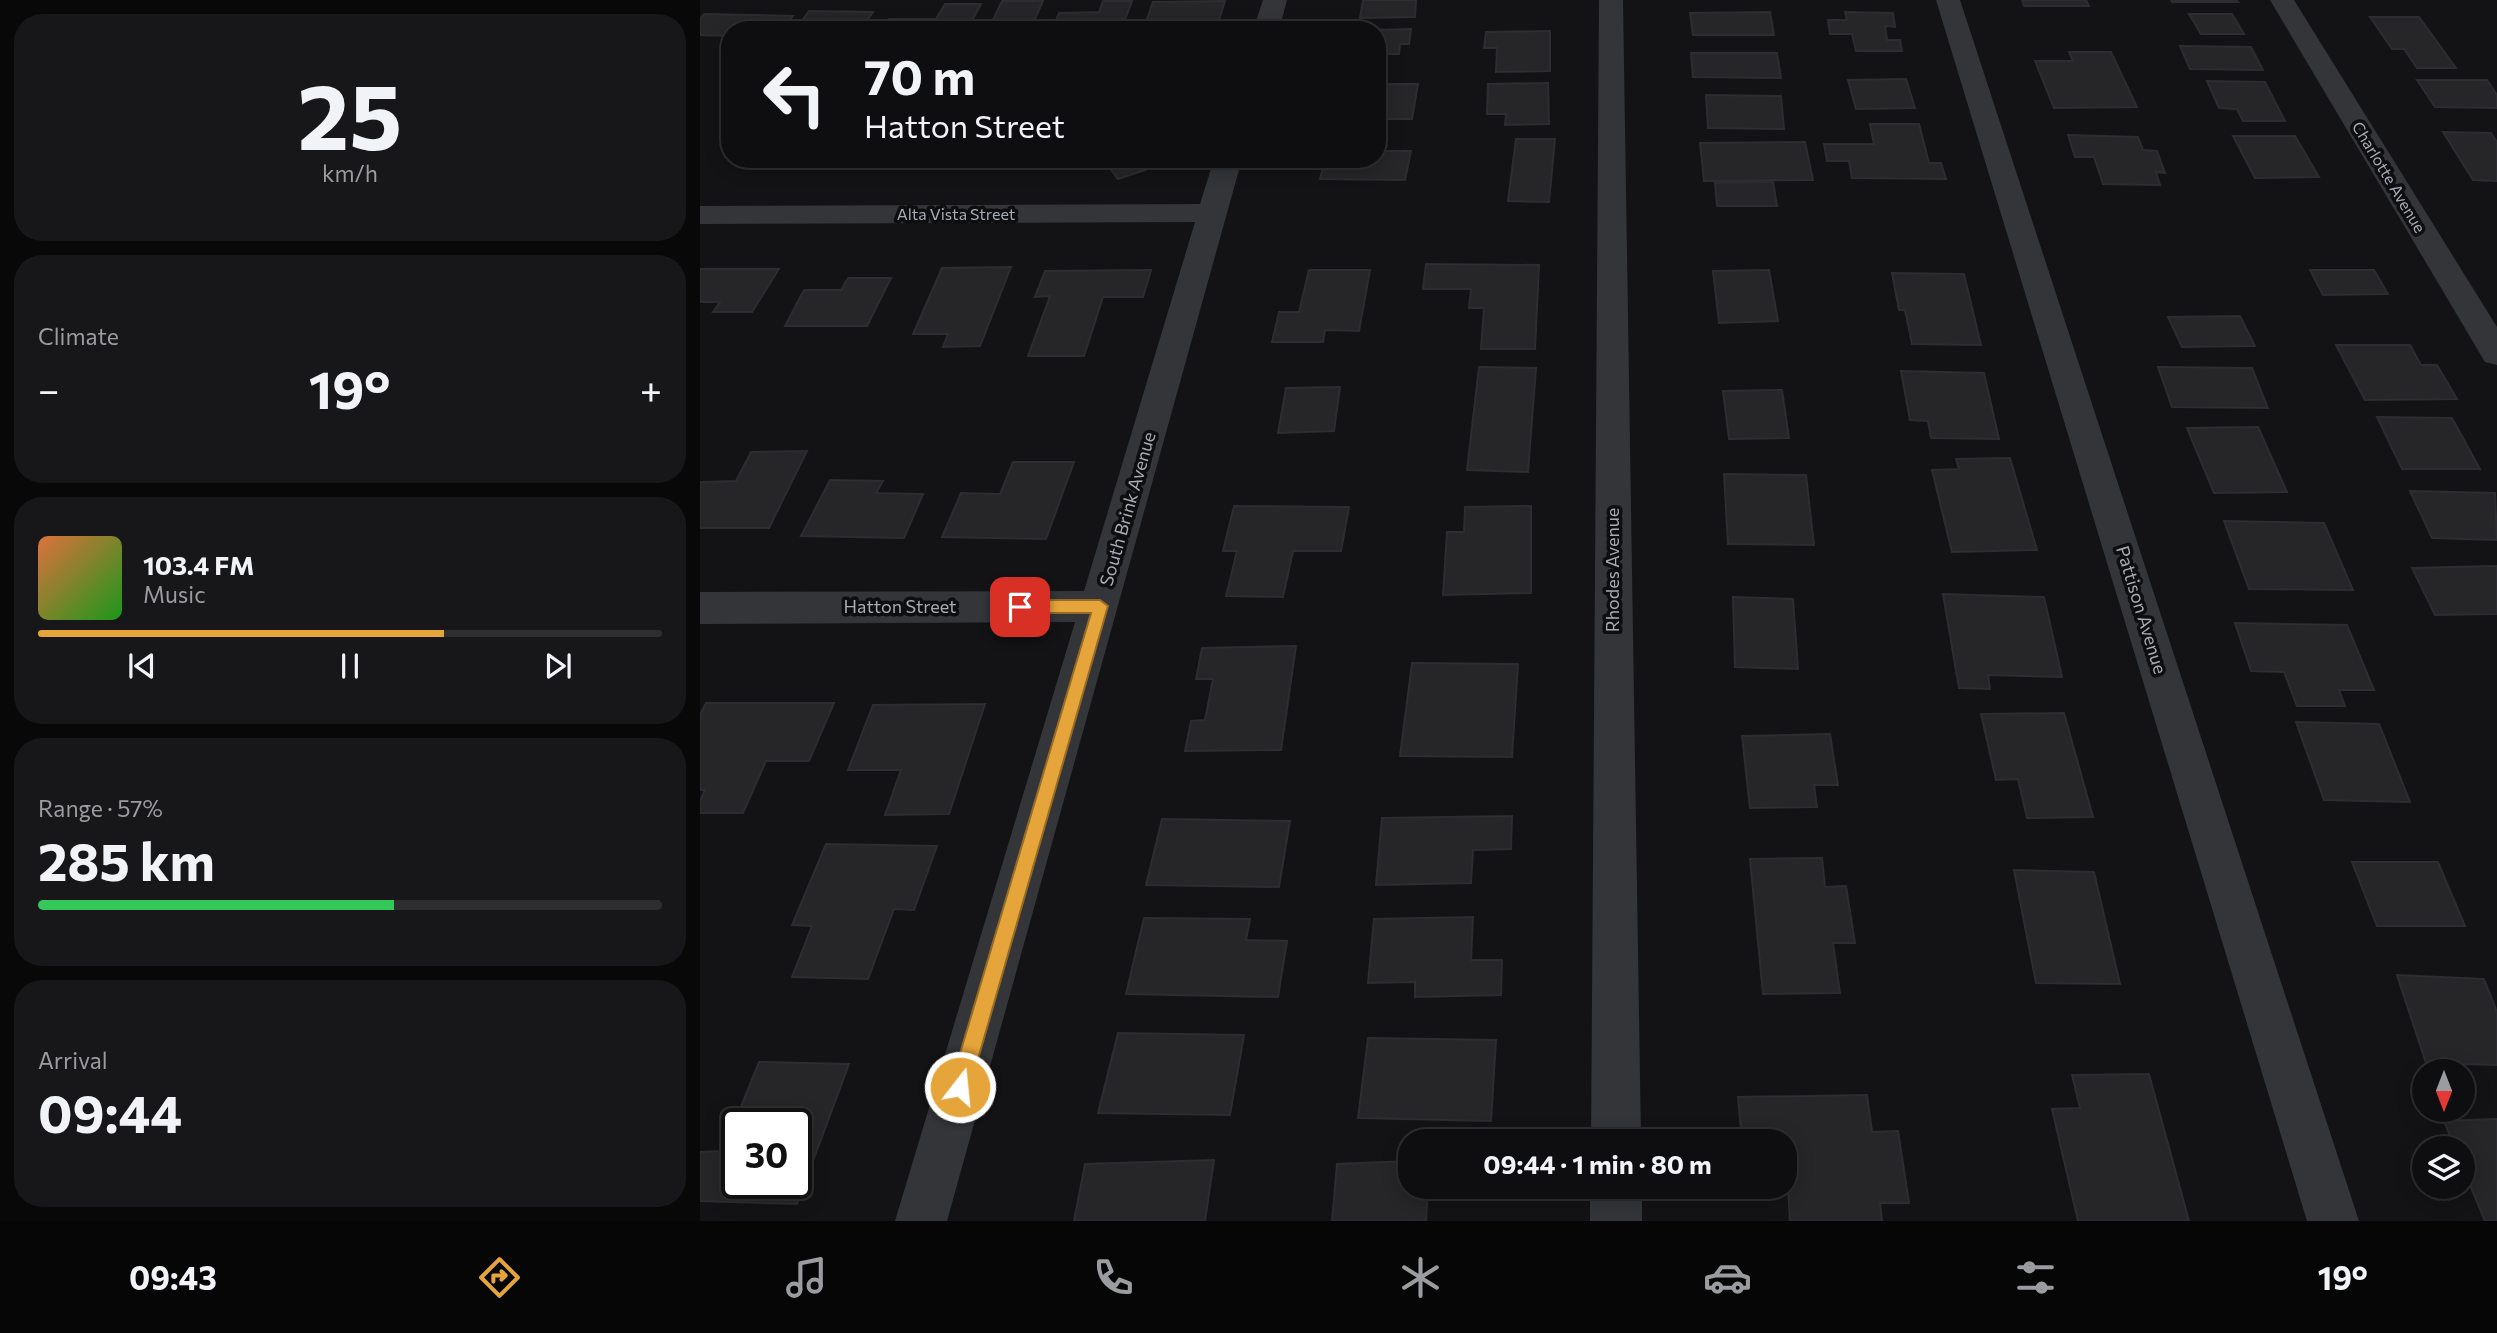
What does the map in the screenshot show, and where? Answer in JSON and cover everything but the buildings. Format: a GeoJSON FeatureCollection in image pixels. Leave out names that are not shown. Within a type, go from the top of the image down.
{"type":"FeatureCollection","features":[{"type":"Feature","properties":{"kind":"street"},"geometry":{"type":"LineString","coordinates":[[1269,21],[1275,0]]}},
{"type":"Feature","properties":{"kind":"street","name":"Rhodes Avenue"},"geometry":{"type":"LineString","coordinates":[[1611,0],[1616,1129]]}},
{"type":"Feature","properties":{"kind":"street","name":"Pattison Avenue"},"geometry":{"type":"LineString","coordinates":[[1948,0],[2333,1221]]}},
{"type":"Feature","properties":{"kind":"street","name":"Charlotte Avenue"},"geometry":{"type":"LineString","coordinates":[[2282,0],[2497,354]]}},
{"type":"Feature","properties":{"kind":"street","name":"South Brink Avenue"},"geometry":{"type":"LineString","coordinates":[[921,1221],[1225,168]]}},
{"type":"Feature","properties":{"kind":"street","name":"Alta Vista Street"},"geometry":{"type":"LineString","coordinates":[[700,215],[1212,214]]}},
{"type":"Feature","properties":{"kind":"street","name":"Hatton Street"},"geometry":{"type":"LineString","coordinates":[[700,608],[1100,606]]}},
{"type":"Feature","properties":{"kind":"street"},"geometry":{"type":"LineString","coordinates":[[1616,1199],[1616,1221]]}},
{"type":"Feature","properties":{"kind":"route"},"geometry":{"type":"LineString","coordinates":[[960,1087],[1100,606],[1020,607]]}}]}
